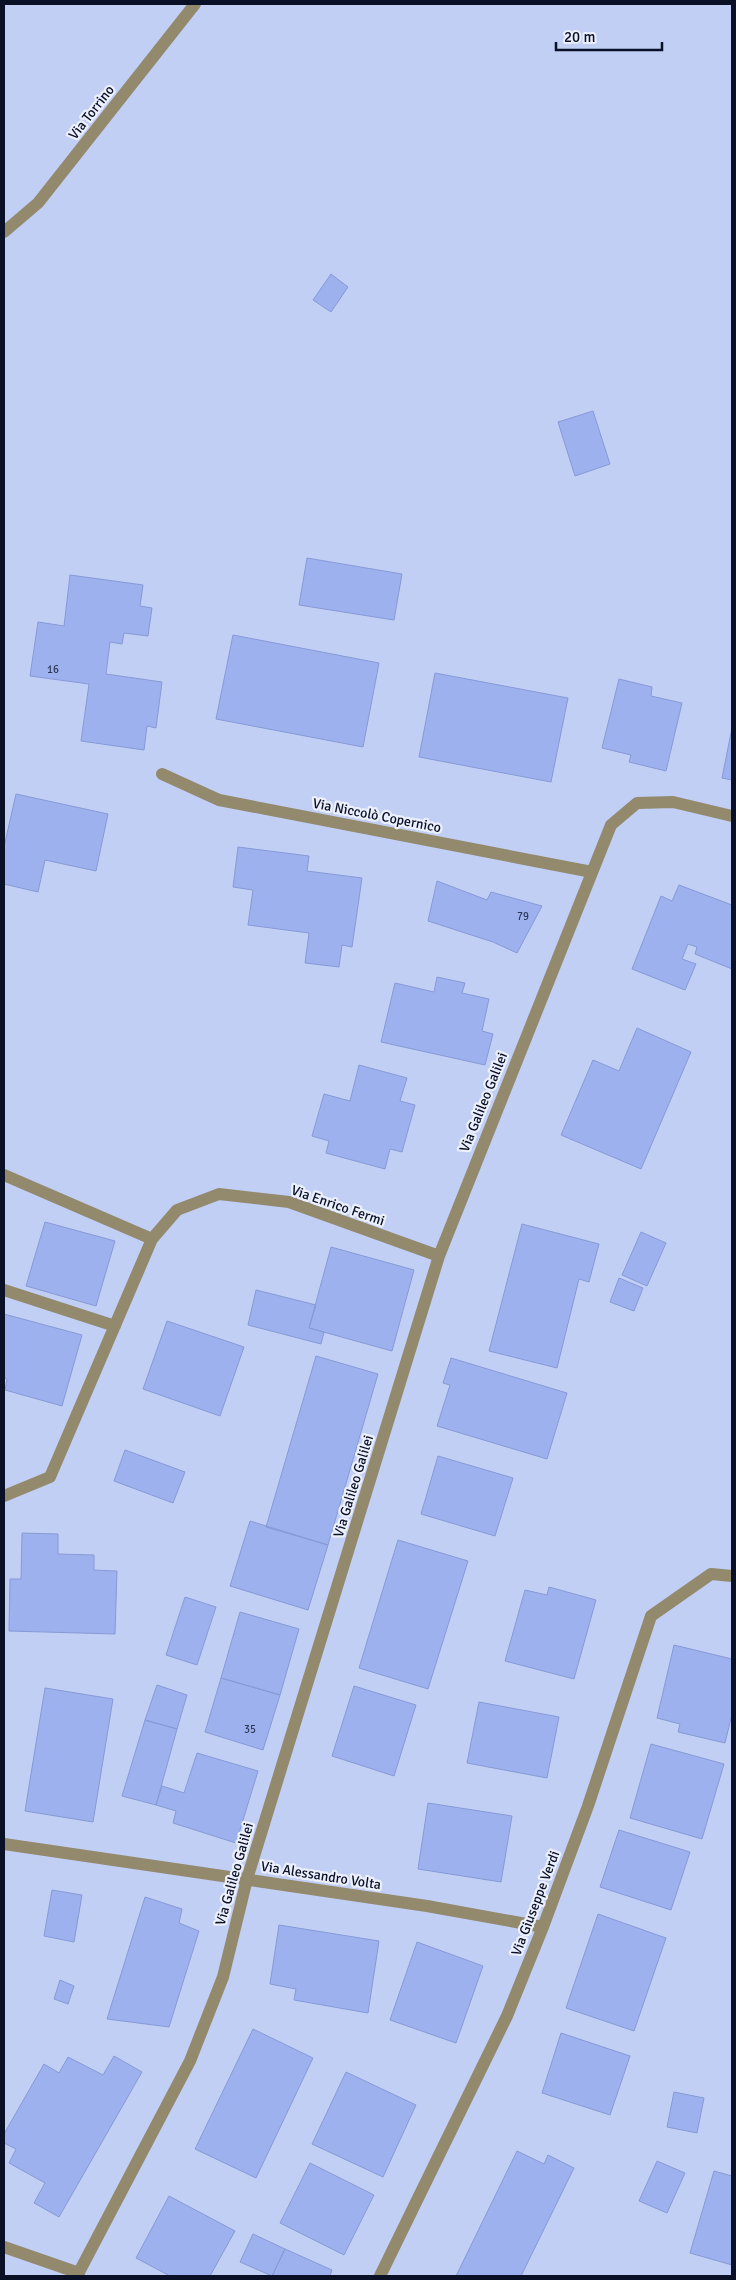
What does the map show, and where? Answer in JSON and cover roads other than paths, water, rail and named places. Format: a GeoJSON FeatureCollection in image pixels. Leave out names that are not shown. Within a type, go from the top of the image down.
{"type":"FeatureCollection","features":[{"type":"Feature","properties":{"kind":"street","name":"Via Torrino"},"geometry":{"type":"LineString","coordinates":[[4,232],[38,203],[195,4]]}},
{"type":"Feature","properties":{"kind":"street","name":"Via Niccolò Copernico"},"geometry":{"type":"LineString","coordinates":[[162,774],[219,800],[592,872]]}},
{"type":"Feature","properties":{"kind":"street","name":"Via Galileo Galilei"},"geometry":{"type":"LineString","coordinates":[[78,2275],[190,2061],[223,1977],[247,1879],[439,1256],[611,825],[636,803],[673,802],[732,816]]}},
{"type":"Feature","properties":{"kind":"street"},"geometry":{"type":"LineString","coordinates":[[4,1175],[152,1239]]}},
{"type":"Feature","properties":{"kind":"street","name":"Via Enrico Fermi"},"geometry":{"type":"LineString","coordinates":[[4,1496],[50,1477],[152,1239],[177,1210],[219,1194],[289,1202],[439,1256]]}},
{"type":"Feature","properties":{"kind":"street"},"geometry":{"type":"LineString","coordinates":[[4,1290],[115,1326]]}},
{"type":"Feature","properties":{"kind":"street","name":"Via Giuseppe Verdi"},"geometry":{"type":"LineString","coordinates":[[380,2276],[507,2016],[543,1927],[588,1806],[650,1616],[711,1574],[732,1576]]}},
{"type":"Feature","properties":{"kind":"street","name":"Via Alessandro Volta"},"geometry":{"type":"LineString","coordinates":[[4,1844],[427,1906],[543,1927]]}},
{"type":"Feature","properties":{"kind":"street"},"geometry":{"type":"LineString","coordinates":[[4,2247],[78,2275]]}}]}
